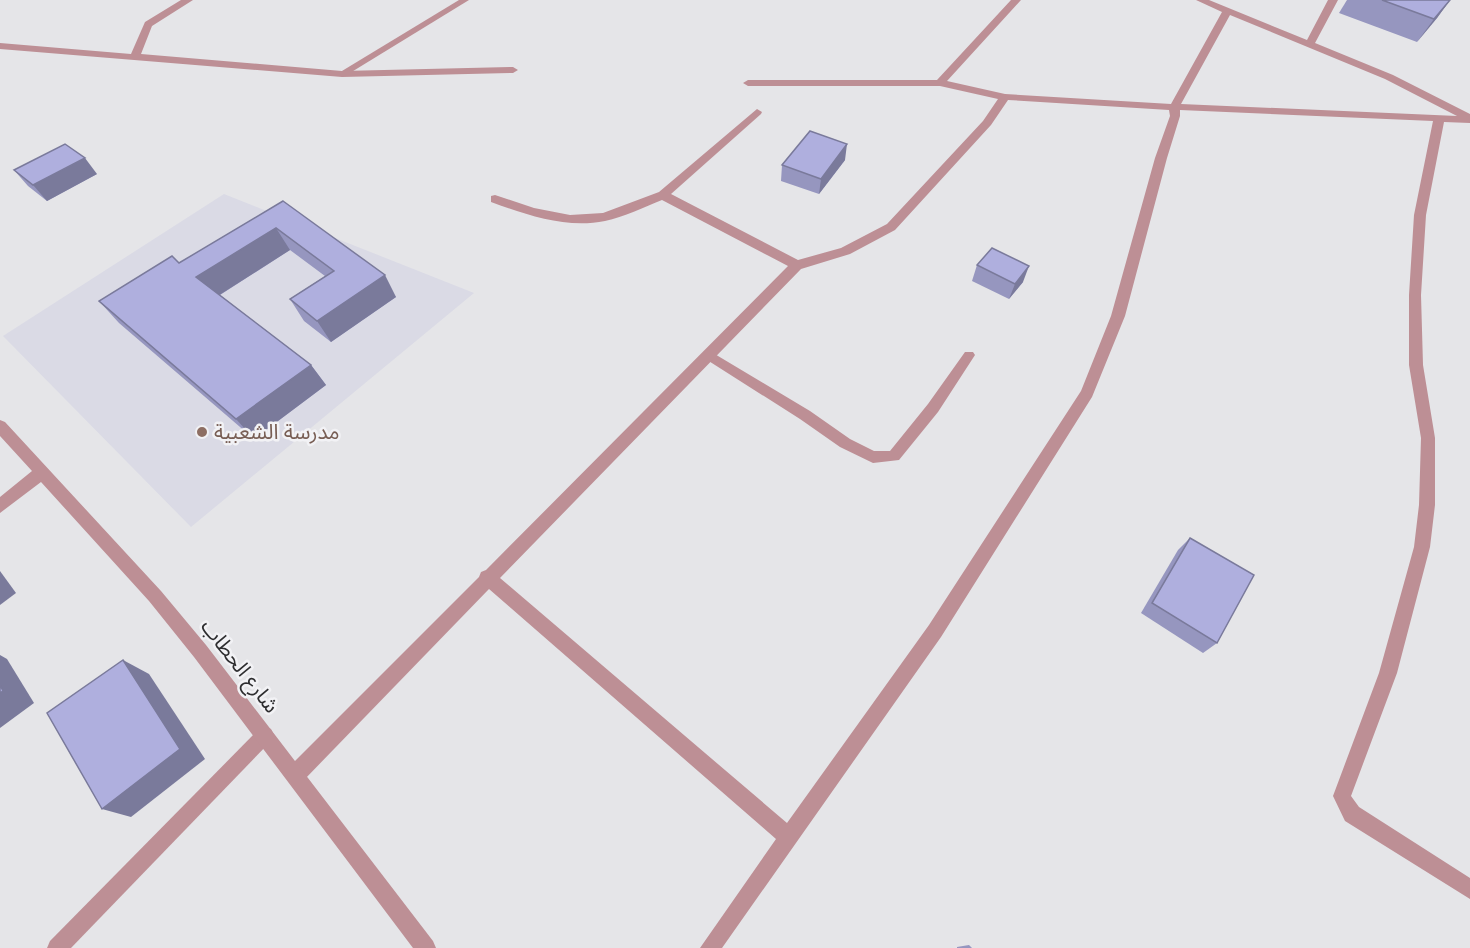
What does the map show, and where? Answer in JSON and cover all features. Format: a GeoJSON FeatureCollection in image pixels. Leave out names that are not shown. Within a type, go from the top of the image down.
{"type":"FeatureCollection","features":[{"type":"Feature","properties":{"kind":"street"},"geometry":{"type":"LineString","coordinates":[[135,57],[148,24],[188,0]]}},
{"type":"Feature","properties":{"kind":"street"},"geometry":{"type":"LineString","coordinates":[[940,83],[1016,0]]}},
{"type":"Feature","properties":{"kind":"street"},"geometry":{"type":"LineString","coordinates":[[1202,0],[1399,81],[1470,119]]}},
{"type":"Feature","properties":{"kind":"street"},"geometry":{"type":"LineString","coordinates":[[1310,44],[1333,0]]}},
{"type":"Feature","properties":{"kind":"street"},"geometry":{"type":"LineString","coordinates":[[710,948],[934,631],[1087,393],[1118,316],[1161,158],[1175,116],[1174,108],[1227,11]]}},
{"type":"Feature","properties":{"kind":"street"},"geometry":{"type":"LineString","coordinates":[[0,46],[342,74],[513,70]]}},
{"type":"Feature","properties":{"kind":"street"},"geometry":{"type":"LineString","coordinates":[[748,83],[940,83],[1005,97],[1174,108],[1470,119]]}},
{"type":"Feature","properties":{"kind":"street"},"geometry":{"type":"LineString","coordinates":[[296,774],[487,577],[797,265],[821,260],[848,250],[874,239],[891,227],[987,123],[1005,97]]}},
{"type":"Feature","properties":{"kind":"street"},"geometry":{"type":"LineString","coordinates":[[495,199],[532,212],[570,219],[604,217],[663,195],[757,112]]}},
{"type":"Feature","properties":{"kind":"street"},"geometry":{"type":"LineString","coordinates":[[1439,118],[1420,215],[1415,296],[1416,365],[1428,438],[1427,505],[1422,547],[1388,673],[1342,796],[1352,814],[1470,889]]}},
{"type":"Feature","properties":{"kind":"street"},"geometry":{"type":"LineString","coordinates":[[663,195],[797,265]]}},
{"type":"Feature","properties":{"kind":"street","name":"شارع الحطاب"},"geometry":{"type":"LineString","coordinates":[[0,426],[154,596],[296,774],[426,948]]}},
{"type":"Feature","properties":{"kind":"street"},"geometry":{"type":"LineString","coordinates":[[0,506],[41,473]]}},
{"type":"Feature","properties":{"kind":"street"},"geometry":{"type":"LineString","coordinates":[[487,577],[788,837]]}},
{"type":"Feature","properties":{"kind":"street"},"geometry":{"type":"LineString","coordinates":[[57,948],[265,735]]}},
{"type":"Feature","properties":{"kind":"lane"},"geometry":{"type":"LineString","coordinates":[[342,74],[465,0]]}},
{"type":"Feature","properties":{"kind":"lane"},"geometry":{"type":"LineString","coordinates":[[708,355],[805,415],[845,443],[873,457],[894,456],[933,408],[969,355]]}},
{"type":"Feature","properties":{"kind":"shaded area","name":"مدرسة الشعبية"},"geometry":{"type":"Polygon","coordinates":[[[224,194],[474,293],[191,527],[3,336],[224,194]]]}},
{"type":"Feature","properties":{"kind":"building"},"geometry":{"type":"Polygon","coordinates":[[[1382,0],[1450,0],[1434,19],[1382,0]]]}},
{"type":"Feature","properties":{"kind":"building"},"geometry":{"type":"Polygon","coordinates":[[[810,131],[847,144],[821,179],[782,165],[810,131]]]}},
{"type":"Feature","properties":{"kind":"building"},"geometry":{"type":"Polygon","coordinates":[[[65,144],[85,158],[33,185],[14,170],[65,144]]]}},
{"type":"Feature","properties":{"kind":"building"},"geometry":{"type":"Polygon","coordinates":[[[283,201],[385,275],[317,321],[290,299],[334,271],[276,228],[196,277],[311,365],[236,419],[99,301],[172,256],[179,263],[283,201]]]}},
{"type":"Feature","properties":{"kind":"building"},"geometry":{"type":"Polygon","coordinates":[[[992,248],[1029,266],[1015,284],[977,265],[992,248]]]}},
{"type":"Feature","properties":{"kind":"building"},"geometry":{"type":"Polygon","coordinates":[[[1190,538],[1254,575],[1217,643],[1152,603],[1190,538]]]}},
{"type":"Feature","properties":{"kind":"building"},"geometry":{"type":"Polygon","coordinates":[[[123,660],[180,749],[102,809],[47,713],[123,660]]]}},
{"type":"Feature","properties":{"kind":"place","name":"مدرسة الشعبية"},"geometry":{"type":"Point","coordinates":[202,432]}}]}
